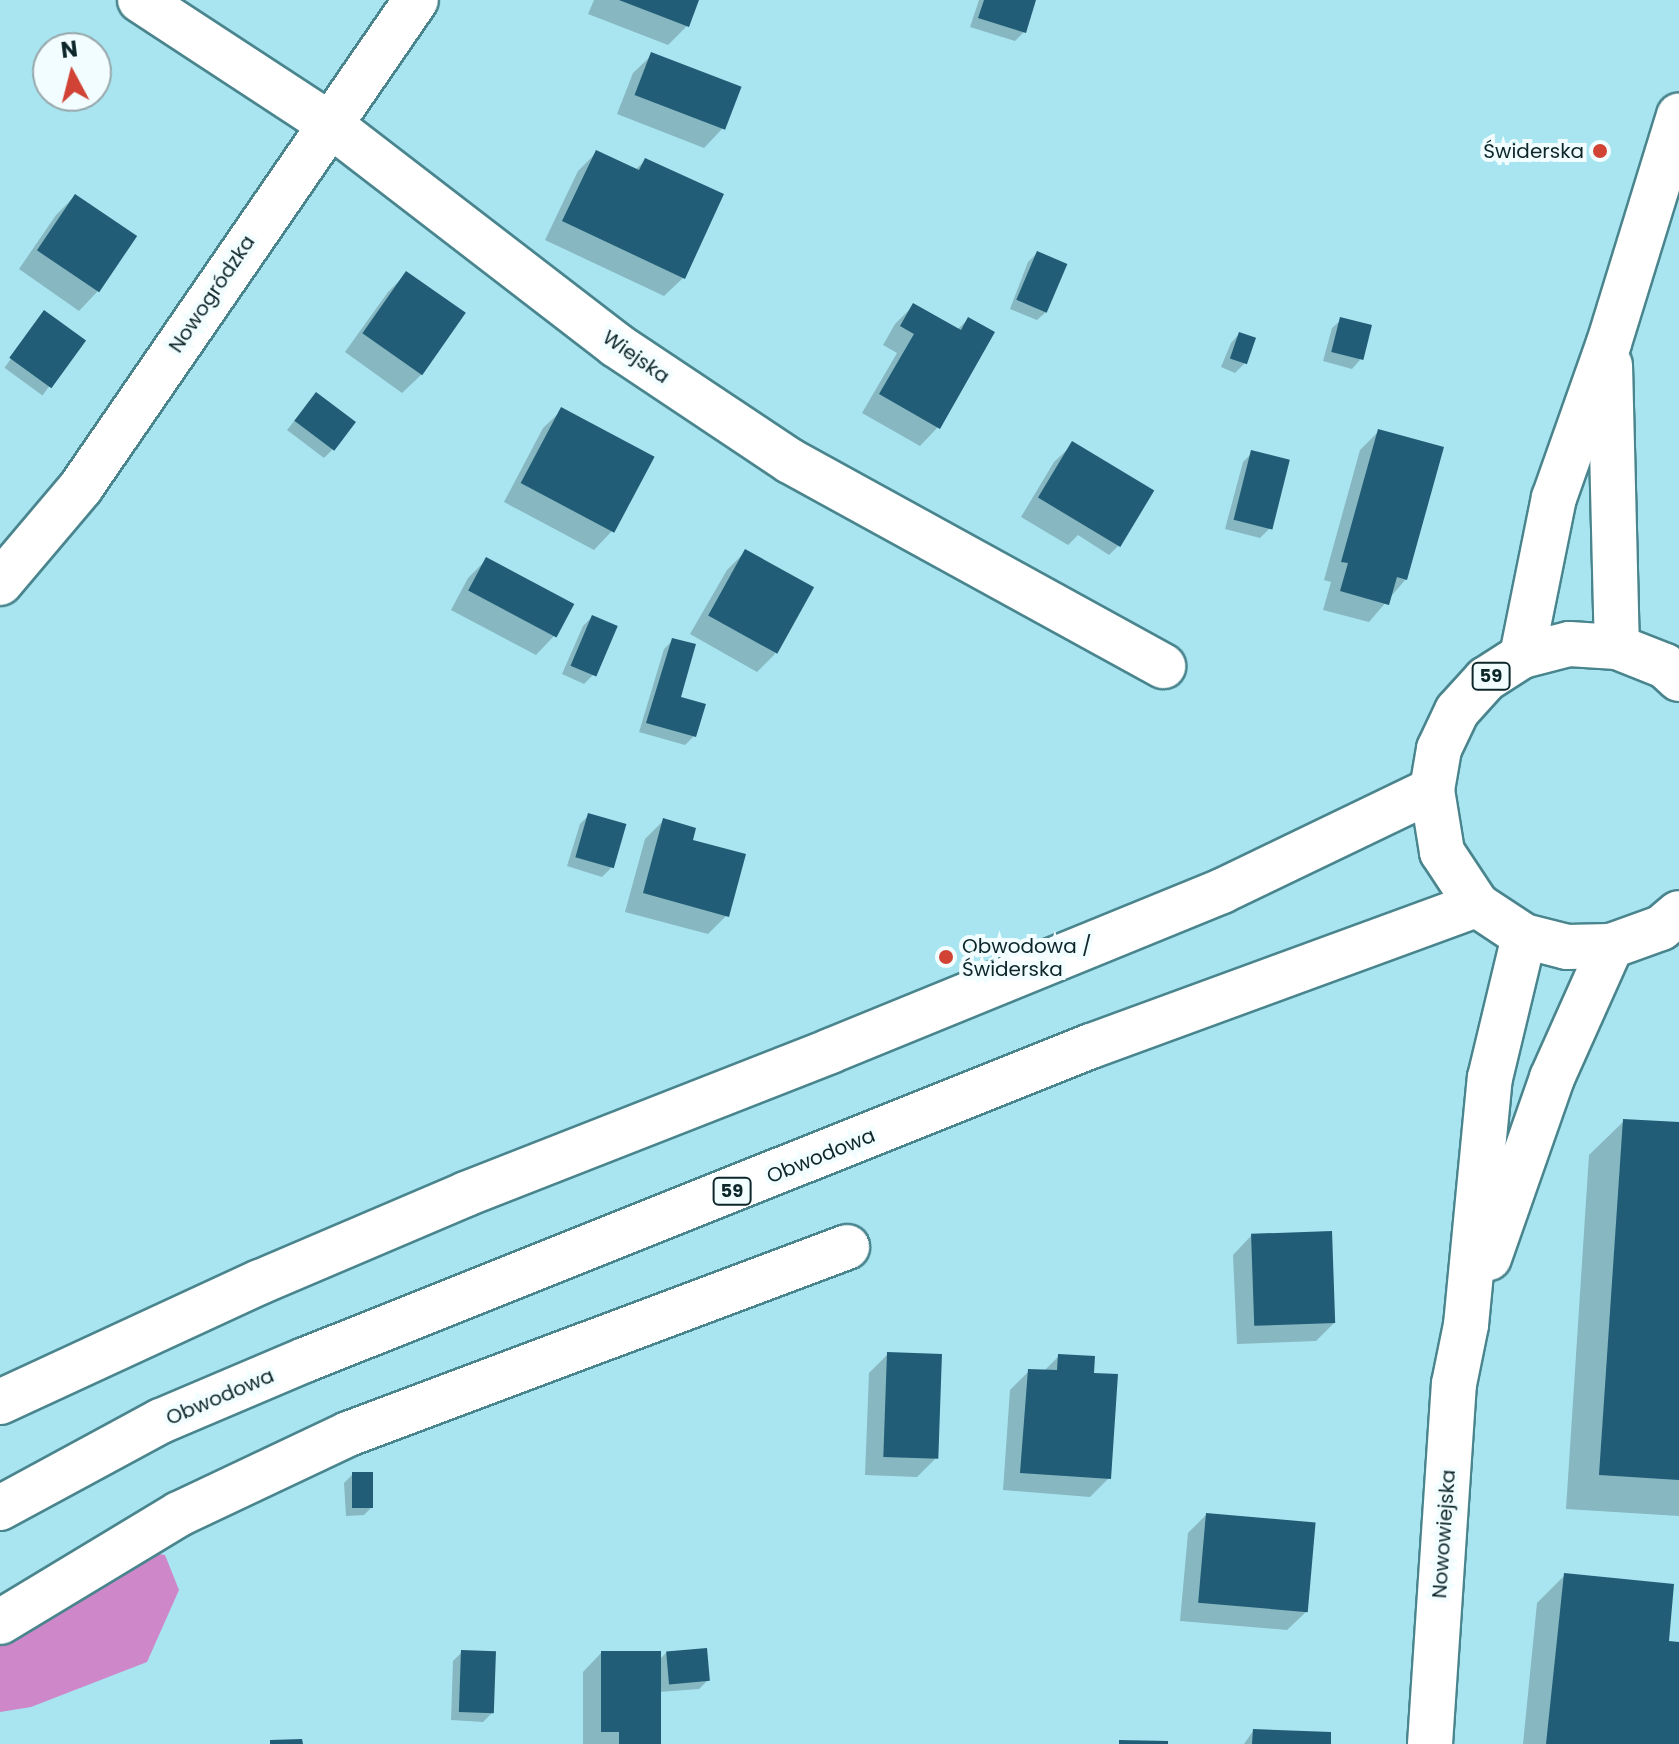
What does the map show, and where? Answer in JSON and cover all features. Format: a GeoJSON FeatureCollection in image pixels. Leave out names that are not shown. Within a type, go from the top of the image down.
{"type":"FeatureCollection","features":[{"type":"Feature","properties":{"kind":"street","name":"Wiejska"},"geometry":{"type":"LineString","coordinates":[[140,0],[328,123],[616,345],[790,461],[1163,666]]}},
{"type":"Feature","properties":{"kind":"street","name":"Nowogródzka"},"geometry":{"type":"LineString","coordinates":[[0,583],[81,487],[328,123],[416,0]]}},
{"type":"Feature","properties":{"kind":"street"},"geometry":{"type":"LineString","coordinates":[[1522,656],[1554,498],[1609,343],[1679,116]]}},
{"type":"Feature","properties":{"kind":"street"},"geometry":{"type":"LineString","coordinates":[[1609,343],[1617,647]]}},
{"type":"Feature","properties":{"kind":"street","name":"59"},"geometry":{"type":"LineString","coordinates":[[1432,790],[1439,749],[1457,711],[1486,679],[1522,656],[1569,644],[1617,647],[1665,666],[1679,679]]}},
{"type":"Feature","properties":{"kind":"street"},"geometry":{"type":"LineString","coordinates":[[0,1402],[260,1282],[466,1194],[845,1045],[1222,891],[1432,790],[1442,852],[1477,905],[1524,936],[1567,947],[1611,946],[1661,928],[1679,913]]}},
{"type":"Feature","properties":{"kind":"street","name":"Obwodowa"},"geometry":{"type":"LineString","coordinates":[[0,1508],[161,1421],[305,1360],[1091,1046],[1477,905]]}},
{"type":"Feature","properties":{"kind":"street","name":"Nowowiejska"},"geometry":{"type":"LineString","coordinates":[[1430,1744],[1454,1384],[1466,1325],[1490,1078],[1524,936]]}},
{"type":"Feature","properties":{"kind":"street","name":"Nowowiejska"},"geometry":{"type":"LineString","coordinates":[[1466,1325],[1552,1078],[1611,946]]}},
{"type":"Feature","properties":{"kind":"street"},"geometry":{"type":"LineString","coordinates":[[0,1622],[179,1514],[348,1434],[847,1247]]}},
{"type":"Feature","properties":{"kind":"shaded area"},"geometry":{"type":"Polygon","coordinates":[[[119,1547],[165,1555],[179,1590],[147,1662],[31,1707],[0,1712],[0,1602],[119,1547]]]}},
{"type":"Feature","properties":{"kind":"building"},"geometry":{"type":"Polygon","coordinates":[[[619,0],[699,0],[689,27],[619,0]]]}},
{"type":"Feature","properties":{"kind":"building"},"geometry":{"type":"Polygon","coordinates":[[[984,0],[1036,0],[1026,33],[978,18],[984,0]]]}},
{"type":"Feature","properties":{"kind":"building"},"geometry":{"type":"Polygon","coordinates":[[[651,52],[742,87],[725,130],[635,95],[651,52]]]}},
{"type":"Feature","properties":{"kind":"building"},"geometry":{"type":"Polygon","coordinates":[[[596,150],[639,170],[645,158],[724,194],[685,279],[562,221],[596,150]]]}},
{"type":"Feature","properties":{"kind":"building"},"geometry":{"type":"Polygon","coordinates":[[[75,194],[137,236],[99,292],[37,250],[75,194]]]}},
{"type":"Feature","properties":{"kind":"building"},"geometry":{"type":"Polygon","coordinates":[[[1037,251],[1067,264],[1047,313],[1016,300],[1037,251]]]}},
{"type":"Feature","properties":{"kind":"building"},"geometry":{"type":"Polygon","coordinates":[[[406,271],[466,313],[422,375],[362,333],[406,271]]]}},
{"type":"Feature","properties":{"kind":"building"},"geometry":{"type":"Polygon","coordinates":[[[913,303],[961,330],[968,317],[995,332],[940,429],[879,394],[914,334],[900,326],[913,303]]]}},
{"type":"Feature","properties":{"kind":"building"},"geometry":{"type":"Polygon","coordinates":[[[44,310],[86,341],[51,388],[9,358],[44,310]]]}},
{"type":"Feature","properties":{"kind":"building"},"geometry":{"type":"Polygon","coordinates":[[[1340,317],[1372,325],[1363,360],[1331,352],[1340,317]]]}},
{"type":"Feature","properties":{"kind":"building"},"geometry":{"type":"Polygon","coordinates":[[[1239,332],[1256,338],[1247,364],[1230,358],[1239,332]]]}},
{"type":"Feature","properties":{"kind":"building"},"geometry":{"type":"Polygon","coordinates":[[[316,392],[356,422],[334,451],[294,421],[316,392]]]}},
{"type":"Feature","properties":{"kind":"building"},"geometry":{"type":"Polygon","coordinates":[[[561,407],[655,457],[614,533],[521,483],[561,407]]]}},
{"type":"Feature","properties":{"kind":"building"},"geometry":{"type":"Polygon","coordinates":[[[1378,429],[1444,447],[1407,580],[1397,577],[1389,605],[1340,591],[1348,563],[1341,562],[1378,429]]]}},
{"type":"Feature","properties":{"kind":"building"},"geometry":{"type":"Polygon","coordinates":[[[1072,441],[1154,490],[1120,547],[1038,498],[1072,441]]]}},
{"type":"Feature","properties":{"kind":"building"},"geometry":{"type":"Polygon","coordinates":[[[1251,450],[1290,460],[1272,530],[1234,520],[1251,450]]]}},
{"type":"Feature","properties":{"kind":"building"},"geometry":{"type":"Polygon","coordinates":[[[745,549],[814,587],[777,654],[708,615],[745,549]]]}},
{"type":"Feature","properties":{"kind":"building"},"geometry":{"type":"Polygon","coordinates":[[[486,557],[574,604],[556,637],[468,591],[486,557]]]}},
{"type":"Feature","properties":{"kind":"building"},"geometry":{"type":"Polygon","coordinates":[[[592,615],[618,626],[596,677],[571,666],[592,615]]]}},
{"type":"Feature","properties":{"kind":"building"},"geometry":{"type":"Polygon","coordinates":[[[672,638],[696,644],[681,697],[706,704],[696,737],[646,723],[672,638]]]}},
{"type":"Feature","properties":{"kind":"building"},"geometry":{"type":"Polygon","coordinates":[[[588,813],[626,824],[614,868],[575,857],[588,813]]]}},
{"type":"Feature","properties":{"kind":"building"},"geometry":{"type":"Polygon","coordinates":[[[663,818],[696,828],[693,840],[746,854],[729,917],[643,893],[663,818]]]}},
{"type":"Feature","properties":{"kind":"building"},"geometry":{"type":"Polygon","coordinates":[[[1623,1119],[1679,1122],[1679,1480],[1599,1475],[1623,1119]]]}},
{"type":"Feature","properties":{"kind":"building"},"geometry":{"type":"Polygon","coordinates":[[[1332,1231],[1335,1323],[1254,1326],[1251,1234],[1332,1231]]]}},
{"type":"Feature","properties":{"kind":"building"},"geometry":{"type":"Polygon","coordinates":[[[887,1352],[942,1354],[938,1459],[883,1457],[887,1352]]]}},
{"type":"Feature","properties":{"kind":"building"},"geometry":{"type":"Polygon","coordinates":[[[1058,1354],[1095,1356],[1094,1373],[1118,1374],[1111,1479],[1020,1473],[1028,1369],[1057,1370],[1058,1354]]]}},
{"type":"Feature","properties":{"kind":"building"},"geometry":{"type":"Polygon","coordinates":[[[352,1472],[373,1472],[373,1508],[352,1508],[352,1472]]]}},
{"type":"Feature","properties":{"kind":"building"},"geometry":{"type":"Polygon","coordinates":[[[1206,1513],[1316,1523],[1308,1612],[1198,1603],[1206,1513]]]}},
{"type":"Feature","properties":{"kind":"building"},"geometry":{"type":"Polygon","coordinates":[[[1564,1573],[1674,1584],[1669,1641],[1679,1642],[1679,1744],[1546,1744],[1564,1573]]]}},
{"type":"Feature","properties":{"kind":"building"},"geometry":{"type":"Polygon","coordinates":[[[707,1648],[710,1681],[669,1684],[666,1652],[707,1648]]]}},
{"type":"Feature","properties":{"kind":"building"},"geometry":{"type":"Polygon","coordinates":[[[461,1650],[496,1651],[494,1713],[459,1712],[461,1650]]]}},
{"type":"Feature","properties":{"kind":"building"},"geometry":{"type":"Polygon","coordinates":[[[601,1651],[661,1651],[661,1744],[619,1744],[619,1732],[601,1732],[601,1651]]]}},
{"type":"Feature","properties":{"kind":"building"},"geometry":{"type":"Polygon","coordinates":[[[1253,1729],[1331,1732],[1331,1744],[1252,1744],[1253,1729]]]}},
{"type":"Feature","properties":{"kind":"building"},"geometry":{"type":"Polygon","coordinates":[[[302,1739],[303,1744],[270,1744],[270,1740],[302,1739]]]}},
{"type":"Feature","properties":{"kind":"building"},"geometry":{"type":"Polygon","coordinates":[[[1119,1740],[1168,1741],[1168,1744],[1119,1744],[1119,1740]]]}},
{"type":"Feature","properties":{"kind":"place","name":"Świderska"},"geometry":{"type":"Point","coordinates":[1600,151]}},
{"type":"Feature","properties":{"kind":"place","name":"Obwodowa / Świderska"},"geometry":{"type":"Point","coordinates":[946,957]}}]}
